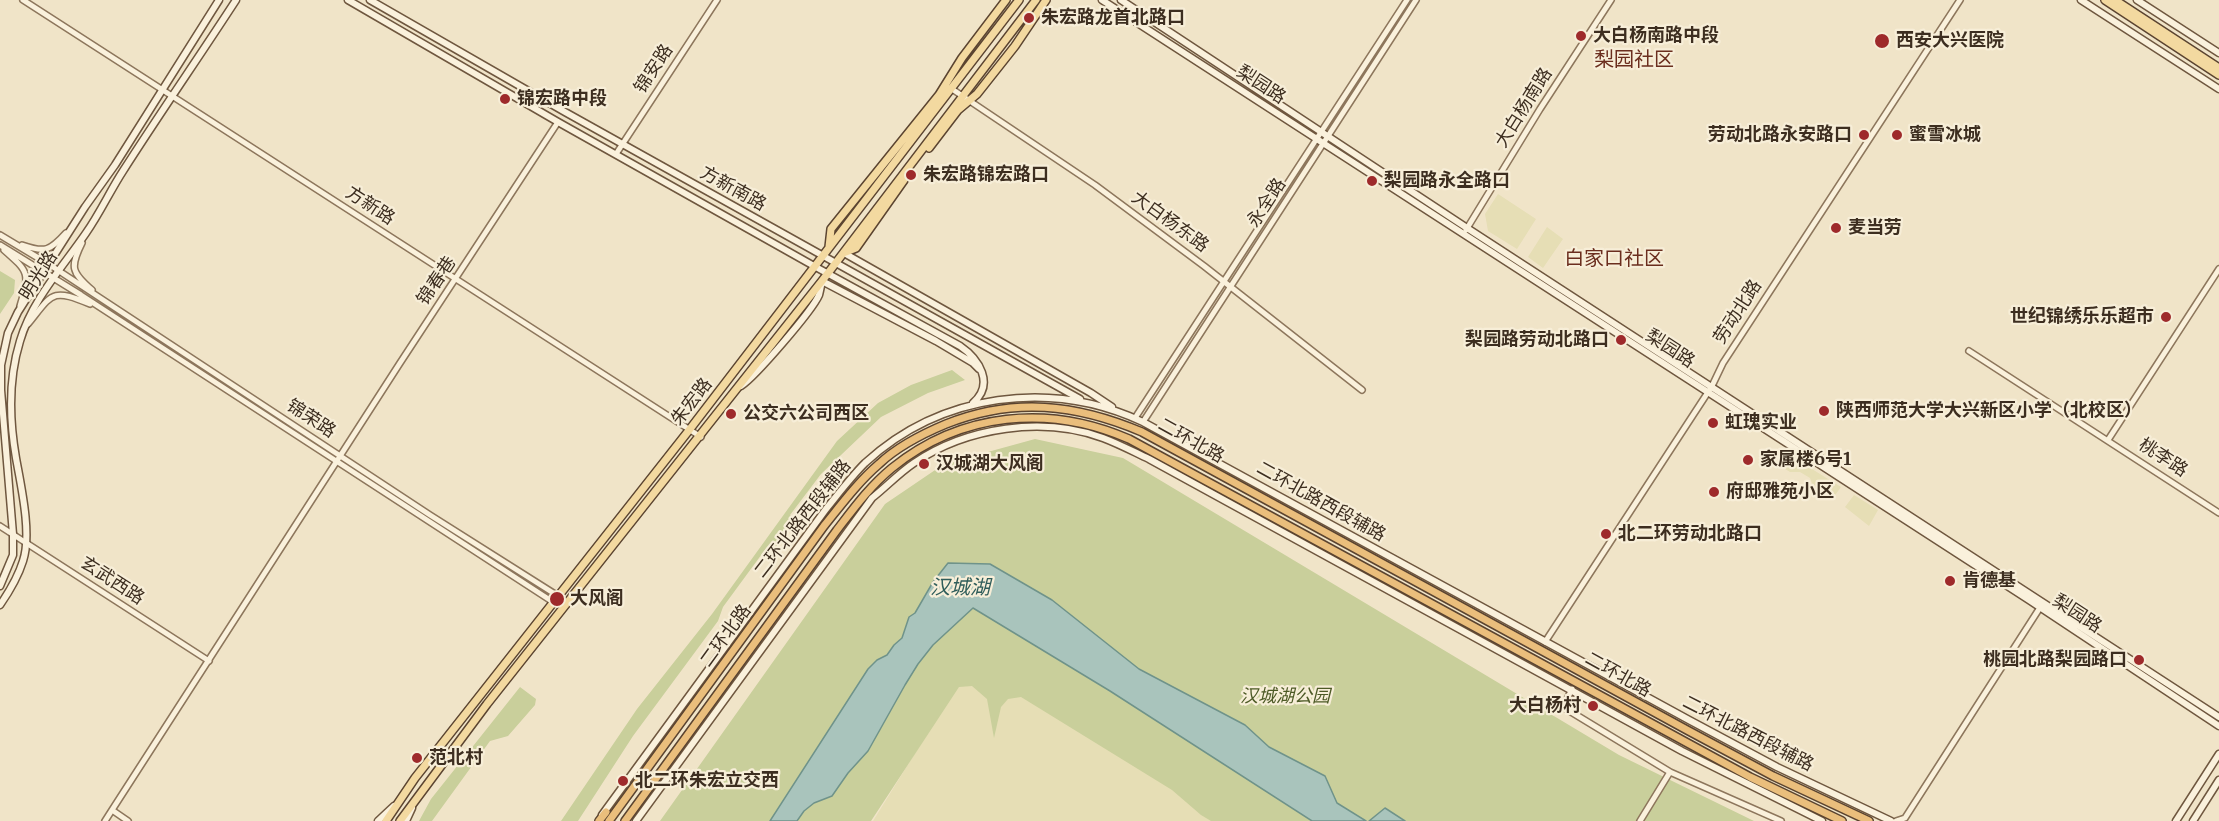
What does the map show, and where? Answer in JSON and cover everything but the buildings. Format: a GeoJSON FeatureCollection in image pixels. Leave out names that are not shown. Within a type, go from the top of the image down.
{"type":"FeatureCollection","features":[{"type":"Feature","properties":{"kind":"highway","name":"二环北路"},"geometry":{"type":"LineString","coordinates":[[609,819],[830,519],[848,496],[879,464],[911,440],[956,420],[992,410],[1034,406],[1066,408],[1112,419],[1142,432],[1687,730],[1773,776],[1869,821]]}},
{"type":"Feature","properties":{"kind":"highway","name":"二环北路"},"geometry":{"type":"LineString","coordinates":[[625,821],[837,530],[868,491],[892,468],[939,439],[984,422],[1026,418],[1064,419],[1085,423],[1129,439],[1750,777],[1842,821]]}},
{"type":"Feature","properties":{"kind":"highway"},"geometry":{"type":"LineString","coordinates":[[598,821],[606,812]]}},
{"type":"Feature","properties":{"kind":"main road","name":"明光路"},"geometry":{"type":"LineString","coordinates":[[0,586],[13,555],[1,409],[1,377],[5,344],[18,312],[115,165],[219,0]]}},
{"type":"Feature","properties":{"kind":"main road","name":"明光路"},"geometry":{"type":"LineString","coordinates":[[0,605],[12,588],[26,544],[10,387],[16,354],[27,326],[55,274],[86,233],[122,172],[236,0]]}},
{"type":"Feature","properties":{"kind":"main road","name":"方新南路"},"geometry":{"type":"LineString","coordinates":[[348,0],[558,122],[966,350],[978,362],[984,379]]}},
{"type":"Feature","properties":{"kind":"main road","name":"方新南路"},"geometry":{"type":"LineString","coordinates":[[370,0],[622,145],[1083,400]]}},
{"type":"Feature","properties":{"kind":"main road"},"geometry":{"type":"LineString","coordinates":[[829,247],[831,229],[939,95],[1006,0]]}},
{"type":"Feature","properties":{"kind":"main road","name":"朱宏路"},"geometry":{"type":"LineString","coordinates":[[386,821],[396,804],[690,429],[1019,0]]}},
{"type":"Feature","properties":{"kind":"main road","name":"朱宏路"},"geometry":{"type":"LineString","coordinates":[[400,821],[487,704],[701,437],[965,99],[1036,0]]}},
{"type":"Feature","properties":{"kind":"main road"},"geometry":{"type":"LineString","coordinates":[[965,99],[977,94],[1015,46],[1046,0]]}},
{"type":"Feature","properties":{"kind":"main road","name":"梨园路"},"geometry":{"type":"LineString","coordinates":[[1102,0],[2219,717]]}},
{"type":"Feature","properties":{"kind":"main road","name":"梨园路"},"geometry":{"type":"LineString","coordinates":[[1121,0],[1328,136],[1465,231]]}},
{"type":"Feature","properties":{"kind":"main road"},"geometry":{"type":"LineString","coordinates":[[2081,0],[2219,89]]}},
{"type":"Feature","properties":{"kind":"main road"},"geometry":{"type":"LineString","coordinates":[[2105,0],[2219,75]]}},
{"type":"Feature","properties":{"kind":"main road"},"geometry":{"type":"LineString","coordinates":[[2115,0],[2219,68]]}},
{"type":"Feature","properties":{"kind":"main road"},"geometry":{"type":"LineString","coordinates":[[2136,0],[2219,53]]}},
{"type":"Feature","properties":{"kind":"main road"},"geometry":{"type":"LineString","coordinates":[[939,105],[949,79]]}},
{"type":"Feature","properties":{"kind":"main road"},"geometry":{"type":"LineString","coordinates":[[843,253],[1092,393],[1120,412]]}},
{"type":"Feature","properties":{"kind":"main road"},"geometry":{"type":"LineString","coordinates":[[822,281],[964,357],[979,368],[984,379],[979,398],[969,406]]}},
{"type":"Feature","properties":{"kind":"main road","name":"二环北路西段辅路"},"geometry":{"type":"LineString","coordinates":[[606,812],[853,475],[879,452],[928,421],[969,406],[1002,399],[1039,396],[1083,400],[1135,418],[1746,751],[1893,821]]}},
{"type":"Feature","properties":{"kind":"main road"},"geometry":{"type":"LineString","coordinates":[[636,821],[872,498],[915,463],[945,447],[988,432],[1046,427],[1072,430],[1102,438],[1149,459],[1682,751],[1822,821]]}},
{"type":"Feature","properties":{"kind":"main road","name":"梨园路"},"geometry":{"type":"LineString","coordinates":[[2042,605],[2219,726]]}},
{"type":"Feature","properties":{"kind":"main road"},"geometry":{"type":"LineString","coordinates":[[2176,821],[2219,754]]}},
{"type":"Feature","properties":{"kind":"main road"},"geometry":{"type":"LineString","coordinates":[[2193,821],[2219,780]]}},
{"type":"Feature","properties":{"kind":"main road","name":"朱宏路"},"geometry":{"type":"LineString","coordinates":[[406,821],[416,800]]}},
{"type":"Feature","properties":{"kind":"main road"},"geometry":{"type":"LineString","coordinates":[[378,821],[396,804]]}},
{"type":"Feature","properties":{"kind":"street","name":"方新路"},"geometry":{"type":"LineString","coordinates":[[23,0],[701,437]]}},
{"type":"Feature","properties":{"kind":"street","name":"锦安路"},"geometry":{"type":"LineString","coordinates":[[616,154],[717,0]]}},
{"type":"Feature","properties":{"kind":"street","name":"永全路"},"geometry":{"type":"LineString","coordinates":[[1135,418],[1407,0]]}},
{"type":"Feature","properties":{"kind":"street","name":"永全路"},"geometry":{"type":"LineString","coordinates":[[1143,422],[1416,0]]}},
{"type":"Feature","properties":{"kind":"street","name":"大白杨南路"},"geometry":{"type":"LineString","coordinates":[[1465,231],[1611,0]]}},
{"type":"Feature","properties":{"kind":"street","name":"劳动北路"},"geometry":{"type":"LineString","coordinates":[[1545,642],[1709,389],[1723,363],[1960,0]]}},
{"type":"Feature","properties":{"kind":"street","name":"大白杨东路"},"geometry":{"type":"LineString","coordinates":[[952,89],[1095,185],[1362,390]]}},
{"type":"Feature","properties":{"kind":"street","name":"锦春巷"},"geometry":{"type":"LineString","coordinates":[[339,459],[558,122]]}},
{"type":"Feature","properties":{"kind":"street"},"geometry":{"type":"LineString","coordinates":[[0,235],[34,249],[46,250],[53,246],[75,223]]}},
{"type":"Feature","properties":{"kind":"street"},"geometry":{"type":"LineString","coordinates":[[86,233],[74,259],[74,271],[81,281],[109,305]]}},
{"type":"Feature","properties":{"kind":"street","name":"锦荣路"},"geometry":{"type":"LineString","coordinates":[[9,240],[50,265],[55,274],[103,309],[556,599]]}},
{"type":"Feature","properties":{"kind":"street"},"geometry":{"type":"LineString","coordinates":[[0,246],[18,262],[26,274],[27,285],[18,312]]}},
{"type":"Feature","properties":{"kind":"street","name":"锦荣路"},"geometry":{"type":"LineString","coordinates":[[0,246],[109,305],[339,459]]}},
{"type":"Feature","properties":{"kind":"street"},"geometry":{"type":"LineString","coordinates":[[2108,440],[2219,269]]}},
{"type":"Feature","properties":{"kind":"street"},"geometry":{"type":"LineString","coordinates":[[27,326],[49,298],[58,294],[66,294],[103,309]]}},
{"type":"Feature","properties":{"kind":"street","name":"桃李路"},"geometry":{"type":"LineString","coordinates":[[1969,351],[2219,513]]}},
{"type":"Feature","properties":{"kind":"street"},"geometry":{"type":"LineString","coordinates":[[105,821],[339,459]]}},
{"type":"Feature","properties":{"kind":"street","name":"玄武西路"},"geometry":{"type":"LineString","coordinates":[[0,526],[209,661]]}},
{"type":"Feature","properties":{"kind":"street"},"geometry":{"type":"LineString","coordinates":[[1893,821],[1905,818],[2042,605]]}},
{"type":"Feature","properties":{"kind":"street"},"geometry":{"type":"LineString","coordinates":[[1572,689],[1563,707],[1670,772],[1781,821]]}},
{"type":"Feature","properties":{"kind":"street"},"geometry":{"type":"LineString","coordinates":[[1640,821],[1670,772]]}},
{"type":"Feature","properties":{"kind":"street"},"geometry":{"type":"LineString","coordinates":[[112,810],[128,821]]}},
{"type":"Feature","properties":{"kind":"shaded area"},"geometry":{"type":"Polygon","coordinates":[[[1498,194],[1536,219],[1517,249],[1488,231],[1485,214],[1498,194]]]}},
{"type":"Feature","properties":{"kind":"shaded area"},"geometry":{"type":"Polygon","coordinates":[[[1547,227],[1563,239],[1543,268],[1528,257],[1547,227]]]}},
{"type":"Feature","properties":{"kind":"shaded area"},"geometry":{"type":"Polygon","coordinates":[[[1791,456],[1841,487],[1833,498],[1814,488],[1810,478],[1800,472],[1790,472],[1782,467],[1791,456]]]}},
{"type":"Feature","properties":{"kind":"shaded area"},"geometry":{"type":"Polygon","coordinates":[[[1854,495],[1878,510],[1869,526],[1845,507],[1854,495]]]}},
{"type":"Feature","properties":{"kind":"shaded area"},"geometry":{"type":"Polygon","coordinates":[[[976,655],[1232,821],[873,821],[976,655]]]}},
{"type":"Feature","properties":{"kind":"green space"},"geometry":{"type":"Polygon","coordinates":[[[0,271],[15,280],[14,293],[0,314],[0,271]]]}},
{"type":"Feature","properties":{"kind":"green space"},"geometry":{"type":"Polygon","coordinates":[[[952,370],[965,380],[928,393],[881,417],[821,474],[790,515],[795,521],[776,548],[771,544],[767,547],[723,607],[718,621],[633,736],[578,821],[561,821],[637,709],[712,614],[837,441],[878,403],[911,385],[952,370]]]}},
{"type":"Feature","properties":{"kind":"green space","name":"汉城湖公园"},"geometry":{"type":"Polygon","coordinates":[[[1035,439],[1123,458],[1619,755],[1754,821],[1211,821],[1172,790],[1021,697],[1008,699],[1001,707],[994,738],[987,699],[972,686],[959,687],[871,821],[660,821],[885,504],[944,464],[1035,439]]]}},
{"type":"Feature","properties":{"kind":"green space"},"geometry":{"type":"Polygon","coordinates":[[[520,687],[536,699],[535,705],[508,736],[490,741],[432,821],[419,821],[431,799],[520,687]]]}},
{"type":"Feature","properties":{"kind":"water","name":"汉城湖"},"geometry":{"type":"Polygon","coordinates":[[[948,563],[990,564],[1052,600],[1139,669],[1245,725],[1269,747],[1325,776],[1337,803],[1366,821],[1312,821],[1110,691],[973,608],[933,645],[918,664],[868,751],[848,773],[832,796],[814,803],[797,821],[770,821],[868,669],[877,660],[887,655],[902,638],[909,617],[915,613],[933,582],[948,563]]]}},
{"type":"Feature","properties":{"kind":"water"},"geometry":{"type":"Polygon","coordinates":[[[1385,808],[1405,821],[1369,821],[1385,808]]]}},
{"type":"Feature","properties":{"kind":"place","name":"朱宏路龙首北路口"},"geometry":{"type":"Point","coordinates":[1029,18]}},
{"type":"Feature","properties":{"kind":"place","name":"大白杨南路中段"},"geometry":{"type":"Point","coordinates":[1581,36]}},
{"type":"Feature","properties":{"kind":"place","name":"西安大兴医院"},"geometry":{"type":"Point","coordinates":[1882,41]}},
{"type":"Feature","properties":{"kind":"place","name":"锦宏路中段"},"geometry":{"type":"Point","coordinates":[505,99]}},
{"type":"Feature","properties":{"kind":"place","name":"劳动北路永安路口"},"geometry":{"type":"Point","coordinates":[1864,135]}},
{"type":"Feature","properties":{"kind":"place","name":"蜜雪冰城"},"geometry":{"type":"Point","coordinates":[1897,135]}},
{"type":"Feature","properties":{"kind":"place","name":"朱宏路锦宏路口"},"geometry":{"type":"Point","coordinates":[911,175]}},
{"type":"Feature","properties":{"kind":"place","name":"梨园路永全路口"},"geometry":{"type":"Point","coordinates":[1372,181]}},
{"type":"Feature","properties":{"kind":"place","name":"麦当劳"},"geometry":{"type":"Point","coordinates":[1836,228]}},
{"type":"Feature","properties":{"kind":"place","name":"世纪锦绣乐乐超市"},"geometry":{"type":"Point","coordinates":[2166,317]}},
{"type":"Feature","properties":{"kind":"place","name":"梨园路劳动北路口"},"geometry":{"type":"Point","coordinates":[1621,340]}},
{"type":"Feature","properties":{"kind":"place","name":"陕西师范大学大兴新区小学（北校区）"},"geometry":{"type":"Point","coordinates":[1824,411]}},
{"type":"Feature","properties":{"kind":"place","name":"公交六公司西区"},"geometry":{"type":"Point","coordinates":[731,414]}},
{"type":"Feature","properties":{"kind":"place","name":"虹瑰实业"},"geometry":{"type":"Point","coordinates":[1713,423]}},
{"type":"Feature","properties":{"kind":"place","name":"家属楼6号1"},"geometry":{"type":"Point","coordinates":[1748,460]}},
{"type":"Feature","properties":{"kind":"place","name":"汉城湖大风阁"},"geometry":{"type":"Point","coordinates":[924,464]}},
{"type":"Feature","properties":{"kind":"place","name":"府邸雅苑小区"},"geometry":{"type":"Point","coordinates":[1714,492]}},
{"type":"Feature","properties":{"kind":"place","name":"北二环劳动北路口"},"geometry":{"type":"Point","coordinates":[1606,534]}},
{"type":"Feature","properties":{"kind":"place","name":"肯德基"},"geometry":{"type":"Point","coordinates":[1950,581]}},
{"type":"Feature","properties":{"kind":"place","name":"大风阁"},"geometry":{"type":"Point","coordinates":[557,599]}},
{"type":"Feature","properties":{"kind":"place","name":"桃园北路梨园路口"},"geometry":{"type":"Point","coordinates":[2139,660]}},
{"type":"Feature","properties":{"kind":"place","name":"大白杨村"},"geometry":{"type":"Point","coordinates":[1593,706]}},
{"type":"Feature","properties":{"kind":"place","name":"范北村"},"geometry":{"type":"Point","coordinates":[417,758]}},
{"type":"Feature","properties":{"kind":"place","name":"北二环朱宏立交西"},"geometry":{"type":"Point","coordinates":[623,781]}},
{"type":"Feature","properties":{"kind":"district","name":"梨园社区"},"geometry":{"type":"Point","coordinates":[1634,60]}},
{"type":"Feature","properties":{"kind":"district","name":"白家口社区"},"geometry":{"type":"Point","coordinates":[1614,259]}}]}
